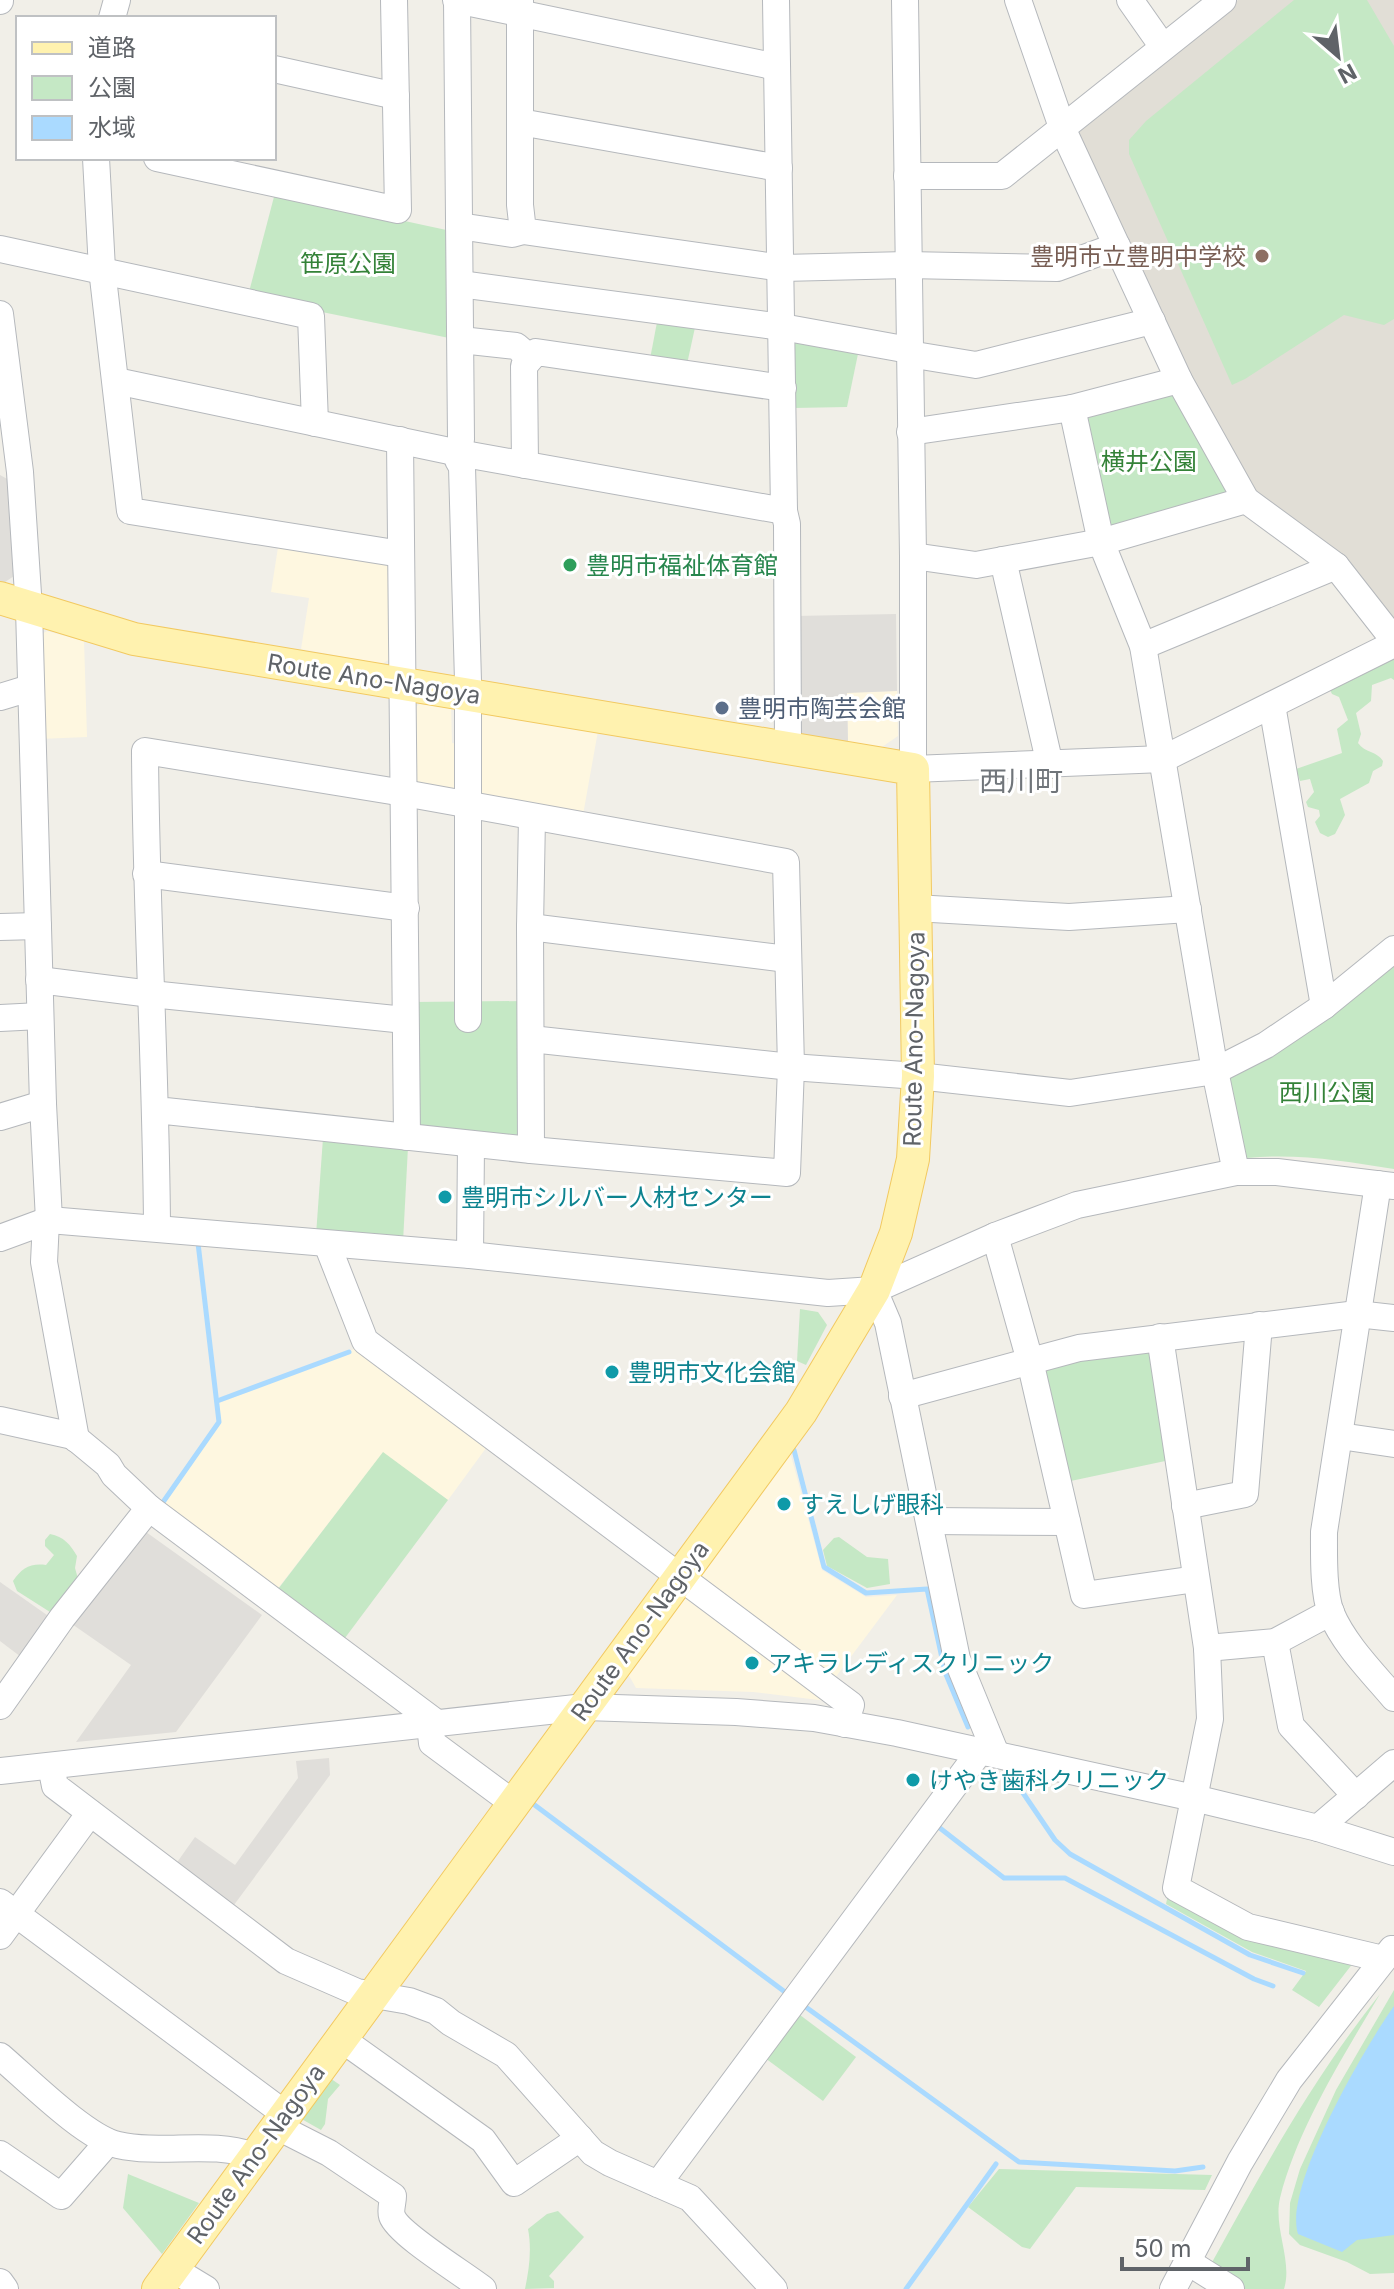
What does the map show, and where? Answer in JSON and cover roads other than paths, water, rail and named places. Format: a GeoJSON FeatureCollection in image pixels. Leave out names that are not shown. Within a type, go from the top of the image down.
{"type":"FeatureCollection","features":[{"type":"Feature","properties":{"kind":"main road","name":"Route Ano-Nagoya"},"geometry":{"type":"LineString","coordinates":[[15,604],[134,639],[913,769],[918,1076],[913,1159],[906,1197],[874,1290],[801,1412],[165,2279]]}},
{"type":"Feature","properties":{"kind":"street"},"geometry":{"type":"LineString","coordinates":[[166,160],[398,210],[394,0]]}},
{"type":"Feature","properties":{"kind":"street"},"geometry":{"type":"LineString","coordinates":[[468,1019],[468,694],[459,453],[461,340],[457,0],[520,6],[777,67]]}},
{"type":"Feature","properties":{"kind":"street"},"geometry":{"type":"LineString","coordinates":[[776,0],[784,511],[787,524],[788,748]]}},
{"type":"Feature","properties":{"kind":"street"},"geometry":{"type":"LineString","coordinates":[[905,0],[913,769],[1163,759],[1394,642],[1336,566],[1246,500],[1179,380],[1063,130],[1018,0]]}},
{"type":"Feature","properties":{"kind":"street"},"geometry":{"type":"LineString","coordinates":[[1130,0],[1163,47]]}},
{"type":"Feature","properties":{"kind":"street"},"geometry":{"type":"LineString","coordinates":[[907,176],[1002,176],[1223,0]]}},
{"type":"Feature","properties":{"kind":"street"},"geometry":{"type":"LineString","coordinates":[[520,6],[523,231]]}},
{"type":"Feature","properties":{"kind":"street"},"geometry":{"type":"LineString","coordinates":[[276,69],[396,96]]}},
{"type":"Feature","properties":{"kind":"street"},"geometry":{"type":"LineString","coordinates":[[520,122],[779,168]]}},
{"type":"Feature","properties":{"kind":"street"},"geometry":{"type":"LineString","coordinates":[[96,160],[102,269],[130,511],[401,554]]}},
{"type":"Feature","properties":{"kind":"street"},"geometry":{"type":"LineString","coordinates":[[459,226],[512,234],[523,231],[782,268],[907,265],[1057,268],[1117,246]]}},
{"type":"Feature","properties":{"kind":"street"},"geometry":{"type":"LineString","coordinates":[[0,249],[311,316],[315,423]]}},
{"type":"Feature","properties":{"kind":"street"},"geometry":{"type":"LineString","coordinates":[[460,284],[782,327],[976,365],[1152,321]]}},
{"type":"Feature","properties":{"kind":"street"},"geometry":{"type":"LineString","coordinates":[[0,314],[15,604],[30,688],[48,1220],[44,1262],[76,1439]]}},
{"type":"Feature","properties":{"kind":"street"},"geometry":{"type":"LineString","coordinates":[[461,340],[516,346],[529,357]]}},
{"type":"Feature","properties":{"kind":"street"},"geometry":{"type":"LineString","coordinates":[[525,465],[524,366],[536,352],[783,388]]}},
{"type":"Feature","properties":{"kind":"street"},"geometry":{"type":"LineString","coordinates":[[910,432],[1072,408],[1179,380]]}},
{"type":"Feature","properties":{"kind":"street"},"geometry":{"type":"LineString","coordinates":[[116,381],[459,453],[784,511]]}},
{"type":"Feature","properties":{"kind":"street"},"geometry":{"type":"LineString","coordinates":[[1072,408],[1101,542],[1143,646],[1215,1071],[1236,1172]]}},
{"type":"Feature","properties":{"kind":"street"},"geometry":{"type":"LineString","coordinates":[[400,440],[407,1137]]}},
{"type":"Feature","properties":{"kind":"street"},"geometry":{"type":"LineString","coordinates":[[913,556],[976,565],[1101,542],[1246,500]]}},
{"type":"Feature","properties":{"kind":"street"},"geometry":{"type":"LineString","coordinates":[[1003,560],[1050,765]]}},
{"type":"Feature","properties":{"kind":"street"},"geometry":{"type":"LineString","coordinates":[[1143,646],[1336,566]]}},
{"type":"Feature","properties":{"kind":"street"},"geometry":{"type":"LineString","coordinates":[[0,697],[30,688]]}},
{"type":"Feature","properties":{"kind":"street"},"geometry":{"type":"LineString","coordinates":[[1272,705],[1324,1006]]}},
{"type":"Feature","properties":{"kind":"street"},"geometry":{"type":"LineString","coordinates":[[156,1110],[531,1150],[787,1173],[791,1067],[786,862],[404,793],[145,751],[157,1227]]}},
{"type":"Feature","properties":{"kind":"street"},"geometry":{"type":"LineString","coordinates":[[531,1150],[532,817]]}},
{"type":"Feature","properties":{"kind":"street"},"geometry":{"type":"LineString","coordinates":[[146,874],[406,908]]}},
{"type":"Feature","properties":{"kind":"street"},"geometry":{"type":"LineString","coordinates":[[915,908],[1069,917],[1188,909]]}},
{"type":"Feature","properties":{"kind":"street"},"geometry":{"type":"LineString","coordinates":[[0,927],[38,926]]}},
{"type":"Feature","properties":{"kind":"street"},"geometry":{"type":"LineString","coordinates":[[530,927],[787,959]]}},
{"type":"Feature","properties":{"kind":"street"},"geometry":{"type":"LineString","coordinates":[[531,1039],[1070,1093],[1215,1071],[1266,1045],[1324,1006],[1394,949]]}},
{"type":"Feature","properties":{"kind":"street"},"geometry":{"type":"LineString","coordinates":[[39,980],[405,1020]]}},
{"type":"Feature","properties":{"kind":"street"},"geometry":{"type":"LineString","coordinates":[[0,1018],[40,1016]]}},
{"type":"Feature","properties":{"kind":"street"},"geometry":{"type":"LineString","coordinates":[[0,1117],[43,1104]]}},
{"type":"Feature","properties":{"kind":"street"},"geometry":{"type":"LineString","coordinates":[[470,1255],[471,1144]]}},
{"type":"Feature","properties":{"kind":"street"},"geometry":{"type":"LineString","coordinates":[[0,1238],[48,1220],[157,1227],[470,1255],[828,1293],[874,1290],[995,1236],[1077,1205],[1236,1172],[1277,1172],[1386,1185],[1357,1314],[1324,1532],[1324,1561],[1331,1612],[1357,1654],[1394,1698]]}},
{"type":"Feature","properties":{"kind":"street"},"geometry":{"type":"LineString","coordinates":[[995,1236],[1030,1361],[1084,1595],[1196,1579]]}},
{"type":"Feature","properties":{"kind":"street"},"geometry":{"type":"LineString","coordinates":[[327,1244],[365,1341],[851,1705],[845,1724]]}},
{"type":"Feature","properties":{"kind":"street"},"geometry":{"type":"LineString","coordinates":[[874,1290],[888,1323],[957,1659],[988,1752]]}},
{"type":"Feature","properties":{"kind":"street"},"geometry":{"type":"LineString","coordinates":[[902,1396],[1079,1348],[1357,1314],[1394,1318]]}},
{"type":"Feature","properties":{"kind":"street"},"geometry":{"type":"LineString","coordinates":[[1185,1506],[1245,1494],[1259,1325]]}},
{"type":"Feature","properties":{"kind":"street"},"geometry":{"type":"LineString","coordinates":[[1160,1337],[1207,1648],[1210,1719],[1176,1888],[1248,1927],[1388,1953],[1289,2080],[1240,2162],[1173,2289]]}},
{"type":"Feature","properties":{"kind":"street"},"geometry":{"type":"LineString","coordinates":[[0,1420],[76,1439],[108,1465],[114,1475],[149,1508],[434,1725]]}},
{"type":"Feature","properties":{"kind":"street"},"geometry":{"type":"LineString","coordinates":[[1340,1436],[1394,1444]]}},
{"type":"Feature","properties":{"kind":"street"},"geometry":{"type":"LineString","coordinates":[[0,1706],[62,1618],[149,1508]]}},
{"type":"Feature","properties":{"kind":"street"},"geometry":{"type":"LineString","coordinates":[[930,1521],[1067,1522]]}},
{"type":"Feature","properties":{"kind":"street"},"geometry":{"type":"LineString","coordinates":[[1207,1648],[1275,1642],[1331,1612]]}},
{"type":"Feature","properties":{"kind":"street"},"geometry":{"type":"LineString","coordinates":[[1275,1642],[1291,1726],[1356,1796]]}},
{"type":"Feature","properties":{"kind":"street"},"geometry":{"type":"LineString","coordinates":[[2,1764],[51,1766],[585,1707],[736,1712],[814,1718],[988,1752],[1318,1828],[1394,1852]]}},
{"type":"Feature","properties":{"kind":"street"},"geometry":{"type":"LineString","coordinates":[[434,1725],[432,1743],[513,1803]]}},
{"type":"Feature","properties":{"kind":"street"},"geometry":{"type":"LineString","coordinates":[[658,2184],[988,1752]]}},
{"type":"Feature","properties":{"kind":"street"},"geometry":{"type":"LineString","coordinates":[[1318,1828],[1394,1763]]}},
{"type":"Feature","properties":{"kind":"street"},"geometry":{"type":"LineString","coordinates":[[51,1766],[55,1786],[286,1961],[357,1992],[409,2001],[436,2011],[506,2055],[593,2153],[690,2198],[774,2289]]}},
{"type":"Feature","properties":{"kind":"street"},"geometry":{"type":"LineString","coordinates":[[0,1936],[8,1908],[90,1813]]}},
{"type":"Feature","properties":{"kind":"street"},"geometry":{"type":"LineString","coordinates":[[8,1908],[281,2120],[393,2196],[391,2214],[403,2233],[483,2289]]}},
{"type":"Feature","properties":{"kind":"street"},"geometry":{"type":"LineString","coordinates":[[340,2038],[483,2140],[514,2183],[580,2138]]}},
{"type":"Feature","properties":{"kind":"street"},"geometry":{"type":"LineString","coordinates":[[0,2056],[97,2139],[150,2149],[225,2149],[254,2156]]}},
{"type":"Feature","properties":{"kind":"street"},"geometry":{"type":"LineString","coordinates":[[0,2154],[61,2196],[108,2142]]}},
{"type":"Feature","properties":{"kind":"street"},"geometry":{"type":"LineString","coordinates":[[1188,2262],[1231,2289]]}},
{"type":"Feature","properties":{"kind":"street"},"geometry":{"type":"LineString","coordinates":[[165,2279],[206,2289]]}},
{"type":"Feature","properties":{"kind":"street"},"geometry":{"type":"LineString","coordinates":[[0,2282],[5,2289]]}},
{"type":"Feature","properties":{"kind":"water"},"geometry":{"type":"Polygon","coordinates":[[[1394,2006],[1394,2235],[1357,2240],[1342,2252],[1298,2234],[1297,2212],[1314,2152],[1330,2118],[1394,2006]]]}},
{"type":"Feature","properties":{"kind":"waterway"},"geometry":{"type":"LineString","coordinates":[[161,1505],[219,1422],[198,1243]]}},
{"type":"Feature","properties":{"kind":"waterway"},"geometry":{"type":"LineString","coordinates":[[217,1401],[349,1352]]}},
{"type":"Feature","properties":{"kind":"waterway"},"geometry":{"type":"LineString","coordinates":[[794,1450],[824,1567],[866,1593],[927,1589],[945,1672],[968,1727]]}},
{"type":"Feature","properties":{"kind":"waterway"},"geometry":{"type":"LineString","coordinates":[[1021,1790],[1055,1840],[1070,1854],[1250,1955],[1303,1973]]}},
{"type":"Feature","properties":{"kind":"waterway"},"geometry":{"type":"LineString","coordinates":[[532,1803],[785,1992]]}},
{"type":"Feature","properties":{"kind":"waterway"},"geometry":{"type":"LineString","coordinates":[[936,1825],[1004,1878],[1065,1878],[1254,1979],[1273,1986]]}},
{"type":"Feature","properties":{"kind":"waterway"},"geometry":{"type":"LineString","coordinates":[[803,2005],[1019,2162],[1175,2171],[1203,2167]]}},
{"type":"Feature","properties":{"kind":"waterway"},"geometry":{"type":"LineString","coordinates":[[906,2289],[996,2164]]}},
{"type":"Feature","properties":{"kind":"place","name":"豊明市立豊明中学校"},"geometry":{"type":"Point","coordinates":[1262,256]}},
{"type":"Feature","properties":{"kind":"place","name":"豊明市福祉体育館"},"geometry":{"type":"Point","coordinates":[570,565]}},
{"type":"Feature","properties":{"kind":"place","name":"豊明市陶芸会館"},"geometry":{"type":"Point","coordinates":[722,708]}},
{"type":"Feature","properties":{"kind":"place","name":"豊明市シルバー人材センター"},"geometry":{"type":"Point","coordinates":[445,1197]}},
{"type":"Feature","properties":{"kind":"place","name":"豊明市文化会館"},"geometry":{"type":"Point","coordinates":[612,1372]}},
{"type":"Feature","properties":{"kind":"place","name":"すえしげ眼科"},"geometry":{"type":"Point","coordinates":[784,1504]}},
{"type":"Feature","properties":{"kind":"place","name":"アキラレディスクリニック"},"geometry":{"type":"Point","coordinates":[752,1663]}},
{"type":"Feature","properties":{"kind":"place","name":"けやき歯科クリニック"},"geometry":{"type":"Point","coordinates":[913,1780]}},
{"type":"Feature","properties":{"kind":"district","name":"西川町"},"geometry":{"type":"Point","coordinates":[1021,781]}},
{"type":"Feature","properties":{"kind":"park label","name":"笹原公園"},"geometry":{"type":"Point","coordinates":[348,263]}},
{"type":"Feature","properties":{"kind":"park label","name":"横井公園"},"geometry":{"type":"Point","coordinates":[1149,461]}},
{"type":"Feature","properties":{"kind":"park label","name":"西川公園"},"geometry":{"type":"Point","coordinates":[1327,1092]}}]}
